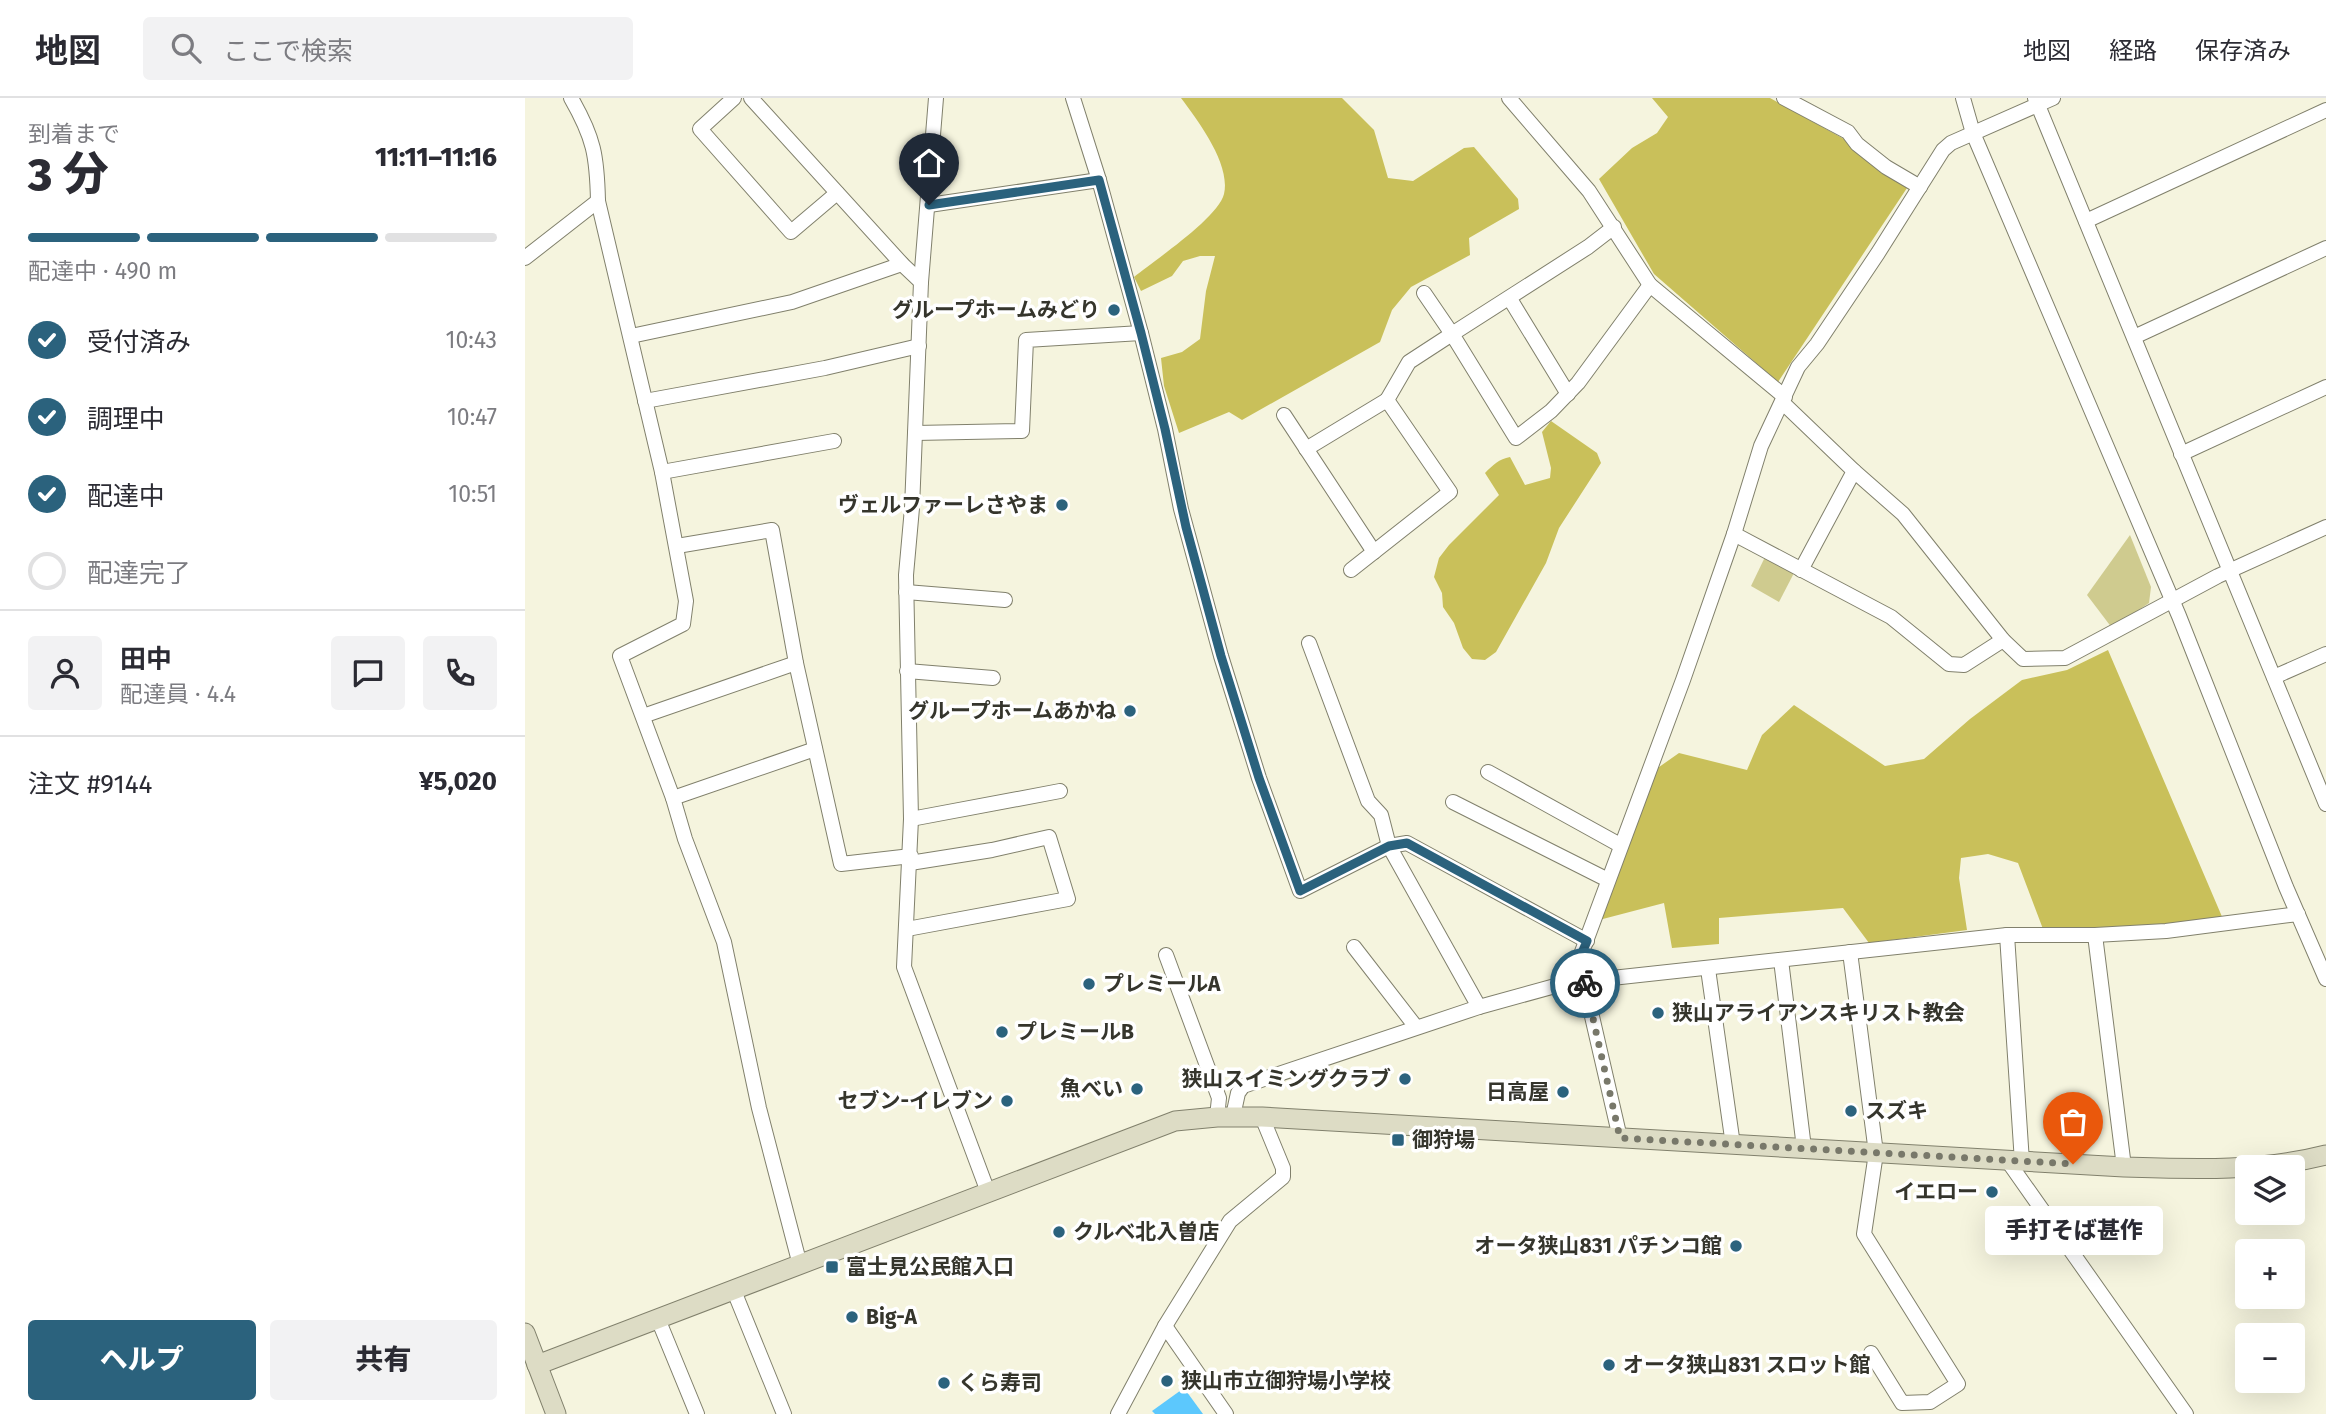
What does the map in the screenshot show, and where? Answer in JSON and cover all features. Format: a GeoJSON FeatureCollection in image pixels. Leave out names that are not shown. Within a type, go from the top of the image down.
{"type":"FeatureCollection","features":[{"type":"Feature","properties":{"kind":"street"},"geometry":{"type":"LineString","coordinates":[[571,98],[585,122],[597,159],[598,201],[662,472],[686,601],[684,624],[620,656],[724,942],[759,1108],[800,1265]]}},
{"type":"Feature","properties":{"kind":"street"},"geometry":{"type":"LineString","coordinates":[[734,98],[700,129],[791,232],[837,193]]}},
{"type":"Feature","properties":{"kind":"street"},"geometry":{"type":"LineString","coordinates":[[751,98],[921,282]]}},
{"type":"Feature","properties":{"kind":"street"},"geometry":{"type":"LineString","coordinates":[[936,98],[921,282],[906,592],[911,819],[904,967],[988,1192]]}},
{"type":"Feature","properties":{"kind":"street"},"geometry":{"type":"LineString","coordinates":[[1073,98],[1099,180],[1141,333],[1184,521],[1223,664],[1259,778],[1300,891],[1389,846],[1407,843],[1587,941]]}},
{"type":"Feature","properties":{"kind":"street"},"geometry":{"type":"LineString","coordinates":[[1509,98],[1563,159],[1614,227],[1650,285],[1784,400],[1854,471],[1903,514],[2003,640],[2023,659],[2065,658],[2171,600],[2326,527]]}},
{"type":"Feature","properties":{"kind":"street"},"geometry":{"type":"LineString","coordinates":[[1784,98],[1848,132],[1857,144],[1920,187]]}},
{"type":"Feature","properties":{"kind":"street"},"geometry":{"type":"LineString","coordinates":[[1963,98],[1973,133],[2171,600],[2326,979]]}},
{"type":"Feature","properties":{"kind":"street"},"geometry":{"type":"LineString","coordinates":[[1620,1138],[1579,960],[1683,680],[1734,534],[1761,446],[1798,368],[1943,150],[1951,143],[2037,101],[2053,98]]}},
{"type":"Feature","properties":{"kind":"street"},"geometry":{"type":"LineString","coordinates":[[2037,101],[2274,677],[2322,784],[2326,804]]}},
{"type":"Feature","properties":{"kind":"street"},"geometry":{"type":"LineString","coordinates":[[2086,221],[2326,110]]}},
{"type":"Feature","properties":{"kind":"street"},"geometry":{"type":"LineString","coordinates":[[929,205],[1099,180]]}},
{"type":"Feature","properties":{"kind":"street"},"geometry":{"type":"LineString","coordinates":[[525,258],[598,201]]}},
{"type":"Feature","properties":{"kind":"street"},"geometry":{"type":"LineString","coordinates":[[1306,449],[1387,400],[1409,362],[1510,299],[1614,227]]}},
{"type":"Feature","properties":{"kind":"street"},"geometry":{"type":"LineString","coordinates":[[2134,337],[2326,248]]}},
{"type":"Feature","properties":{"kind":"street"},"geometry":{"type":"LineString","coordinates":[[631,336],[792,302],[902,264]]}},
{"type":"Feature","properties":{"kind":"street"},"geometry":{"type":"LineString","coordinates":[[1424,293],[1516,438],[1568,394],[1650,285]]}},
{"type":"Feature","properties":{"kind":"street"},"geometry":{"type":"LineString","coordinates":[[1510,299],[1568,394]]}},
{"type":"Feature","properties":{"kind":"street"},"geometry":{"type":"LineString","coordinates":[[915,433],[1022,431],[1026,340],[1141,333]]}},
{"type":"Feature","properties":{"kind":"street"},"geometry":{"type":"LineString","coordinates":[[645,401],[825,368],[919,346]]}},
{"type":"Feature","properties":{"kind":"street"},"geometry":{"type":"LineString","coordinates":[[2181,454],[2326,387]]}},
{"type":"Feature","properties":{"kind":"street"},"geometry":{"type":"LineString","coordinates":[[1351,570],[1450,492],[1387,400]]}},
{"type":"Feature","properties":{"kind":"street"},"geometry":{"type":"LineString","coordinates":[[1284,415],[1374,552]]}},
{"type":"Feature","properties":{"kind":"street"},"geometry":{"type":"LineString","coordinates":[[662,472],[834,441]]}},
{"type":"Feature","properties":{"kind":"street"},"geometry":{"type":"LineString","coordinates":[[1801,570],[1854,471]]}},
{"type":"Feature","properties":{"kind":"street"},"geometry":{"type":"LineString","coordinates":[[677,546],[772,530],[796,663],[841,864],[992,850],[1049,837],[1068,899],[907,929]]}},
{"type":"Feature","properties":{"kind":"street"},"geometry":{"type":"LineString","coordinates":[[1734,534],[1891,617],[1949,664],[1964,665],[2003,640]]}},
{"type":"Feature","properties":{"kind":"street"},"geometry":{"type":"LineString","coordinates":[[906,592],[1005,600]]}},
{"type":"Feature","properties":{"kind":"street"},"geometry":{"type":"LineString","coordinates":[[1309,643],[1368,801],[1381,814],[1389,846],[1479,1007]]}},
{"type":"Feature","properties":{"kind":"street"},"geometry":{"type":"LineString","coordinates":[[2274,677],[2326,654]]}},
{"type":"Feature","properties":{"kind":"street"},"geometry":{"type":"LineString","coordinates":[[643,716],[796,663]]}},
{"type":"Feature","properties":{"kind":"street"},"geometry":{"type":"LineString","coordinates":[[907,671],[993,678]]}},
{"type":"Feature","properties":{"kind":"street"},"geometry":{"type":"LineString","coordinates":[[673,798],[815,749]]}},
{"type":"Feature","properties":{"kind":"street"},"geometry":{"type":"LineString","coordinates":[[1488,772],[1620,845]]}},
{"type":"Feature","properties":{"kind":"street"},"geometry":{"type":"LineString","coordinates":[[911,819],[1060,791]]}},
{"type":"Feature","properties":{"kind":"street"},"geometry":{"type":"LineString","coordinates":[[1453,802],[1608,880]]}},
{"type":"Feature","properties":{"kind":"street"},"geometry":{"type":"LineString","coordinates":[[1225,1117],[1243,1086],[1416,1027],[1566,983],[2007,934],[2095,935],[2167,931],[2298,914]]}},
{"type":"Feature","properties":{"kind":"street"},"geometry":{"type":"LineString","coordinates":[[2007,934],[2015,1161],[2186,1414]]}},
{"type":"Feature","properties":{"kind":"street"},"geometry":{"type":"LineString","coordinates":[[2095,935],[2124,1167]]}},
{"type":"Feature","properties":{"kind":"street"},"geometry":{"type":"LineString","coordinates":[[1354,947],[1416,1027]]}},
{"type":"Feature","properties":{"kind":"street"},"geometry":{"type":"LineString","coordinates":[[1850,952],[1876,1153],[1864,1234],[1958,1384],[1934,1408],[1902,1403],[1871,1353]]}},
{"type":"Feature","properties":{"kind":"street"},"geometry":{"type":"LineString","coordinates":[[1166,955],[1225,1117]]}},
{"type":"Feature","properties":{"kind":"street"},"geometry":{"type":"LineString","coordinates":[[1781,960],[1804,1148]]}},
{"type":"Feature","properties":{"kind":"street"},"geometry":{"type":"LineString","coordinates":[[1708,969],[1733,1145]]}},
{"type":"Feature","properties":{"kind":"street"},"geometry":{"type":"LineString","coordinates":[[531,1367],[1175,1121],[1262,1117],[2124,1167],[2203,1169],[2265,1166],[2326,1155]]}},
{"type":"Feature","properties":{"kind":"street"},"geometry":{"type":"LineString","coordinates":[[1118,1414],[1165,1326],[1230,1221],[1283,1177],[1283,1168],[1262,1117]]}},
{"type":"Feature","properties":{"kind":"street"},"geometry":{"type":"LineString","coordinates":[[734,1291],[784,1414]]}},
{"type":"Feature","properties":{"kind":"street"},"geometry":{"type":"LineString","coordinates":[[658,1319],[697,1414]]}},
{"type":"Feature","properties":{"kind":"street"},"geometry":{"type":"LineString","coordinates":[[1165,1326],[1226,1414]]}},
{"type":"Feature","properties":{"kind":"street"},"geometry":{"type":"LineString","coordinates":[[525,1333],[531,1367],[556,1414]]}},
{"type":"Feature","properties":{"kind":"shaded area"},"geometry":{"type":"Polygon","coordinates":[[[1181,98],[1342,98],[1374,130],[1388,178],[1413,181],[1464,148],[1474,147],[1518,199],[1519,209],[1469,238],[1470,255],[1411,287],[1392,310],[1380,342],[1242,420],[1229,412],[1179,433],[1164,386],[1161,358],[1182,352],[1200,339],[1206,291],[1215,256],[1200,256],[1183,261],[1172,276],[1141,291],[1134,277],[1210,215],[1224,194],[1225,182],[1218,157],[1181,98]]]}},
{"type":"Feature","properties":{"kind":"shaded area"},"geometry":{"type":"Polygon","coordinates":[[[1652,98],[1770,98],[1844,139],[1852,148],[1907,188],[1778,382],[1654,274],[1599,179],[1632,148],[1657,133],[1668,117],[1652,98]]]}},
{"type":"Feature","properties":{"kind":"shaded area"},"geometry":{"type":"Polygon","coordinates":[[[1551,421],[1597,453],[1601,463],[1559,528],[1546,563],[1496,652],[1485,660],[1472,659],[1463,648],[1454,623],[1443,607],[1442,593],[1434,577],[1439,558],[1499,495],[1485,473],[1496,463],[1510,457],[1525,485],[1550,478],[1551,468],[1542,432],[1551,421]]]}},
{"type":"Feature","properties":{"kind":"shaded area"},"geometry":{"type":"Polygon","coordinates":[[[2130,535],[2151,587],[2149,603],[2112,628],[2087,595],[2130,535]]]}},
{"type":"Feature","properties":{"kind":"shaded area"},"geometry":{"type":"Polygon","coordinates":[[[1765,557],[1794,573],[1779,602],[1751,586],[1765,557]]]}},
{"type":"Feature","properties":{"kind":"shaded area"},"geometry":{"type":"Polygon","coordinates":[[[2108,650],[2223,919],[2129,927],[2043,929],[2018,863],[1988,854],[1961,858],[1959,878],[1967,930],[1869,943],[1843,908],[1719,918],[1719,944],[1672,948],[1664,903],[1599,920],[1652,772],[1679,753],[1747,770],[1762,735],[1794,705],[1885,766],[1924,759],[1970,719],[2022,680],[2067,670],[2108,650]]]}},
{"type":"Feature","properties":{"kind":"water"},"geometry":{"type":"Polygon","coordinates":[[[1184,1388],[1203,1414],[1155,1414],[1152,1411],[1184,1388]]]}},
{"type":"Feature","properties":{"kind":"way so far"},"geometry":{"type":"LineString","coordinates":[[1585,983],[1620,1138],[2073,1164]]}},
{"type":"Feature","properties":{"kind":"place","name":"グループホームみどり"},"geometry":{"type":"Point","coordinates":[1114,310]}},
{"type":"Feature","properties":{"kind":"place","name":"ヴェルファーレさやま"},"geometry":{"type":"Point","coordinates":[1062,505]}},
{"type":"Feature","properties":{"kind":"place","name":"グループホームあかね"},"geometry":{"type":"Point","coordinates":[1130,711]}},
{"type":"Feature","properties":{"kind":"place","name":"プレミールA"},"geometry":{"type":"Point","coordinates":[1089,984]}},
{"type":"Feature","properties":{"kind":"place","name":"狭山アライアンスキリスト教会"},"geometry":{"type":"Point","coordinates":[1658,1013]}},
{"type":"Feature","properties":{"kind":"place","name":"プレミールB"},"geometry":{"type":"Point","coordinates":[1002,1032]}},
{"type":"Feature","properties":{"kind":"place","name":"狭山スイミングクラブ"},"geometry":{"type":"Point","coordinates":[1405,1079]}},
{"type":"Feature","properties":{"kind":"place","name":"魚べい"},"geometry":{"type":"Point","coordinates":[1137,1089]}},
{"type":"Feature","properties":{"kind":"place","name":"日高屋"},"geometry":{"type":"Point","coordinates":[1563,1092]}},
{"type":"Feature","properties":{"kind":"place","name":"セブン-イレブン"},"geometry":{"type":"Point","coordinates":[1007,1101]}},
{"type":"Feature","properties":{"kind":"place","name":"スズキ"},"geometry":{"type":"Point","coordinates":[1851,1111]}},
{"type":"Feature","properties":{"kind":"place","name":"御狩場"},"geometry":{"type":"Point","coordinates":[1398,1140]}},
{"type":"Feature","properties":{"kind":"place","name":"手打そば甚作"},"geometry":{"type":"Point","coordinates":[2073,1164]}},
{"type":"Feature","properties":{"kind":"place","name":"イエロー"},"geometry":{"type":"Point","coordinates":[1992,1192]}},
{"type":"Feature","properties":{"kind":"place","name":"クルベ北入曽店"},"geometry":{"type":"Point","coordinates":[1059,1232]}},
{"type":"Feature","properties":{"kind":"place","name":"オータ狭山831 パチンコ館"},"geometry":{"type":"Point","coordinates":[1736,1246]}},
{"type":"Feature","properties":{"kind":"place","name":"富士見公民館入口"},"geometry":{"type":"Point","coordinates":[832,1267]}},
{"type":"Feature","properties":{"kind":"place","name":"Big-A"},"geometry":{"type":"Point","coordinates":[852,1317]}},
{"type":"Feature","properties":{"kind":"place","name":"オータ狭山831 スロット館"},"geometry":{"type":"Point","coordinates":[1609,1365]}},
{"type":"Feature","properties":{"kind":"place","name":"狭山市立御狩場小学校"},"geometry":{"type":"Point","coordinates":[1167,1381]}},
{"type":"Feature","properties":{"kind":"place","name":"くら寿司"},"geometry":{"type":"Point","coordinates":[944,1383]}},
{"type":"Feature","properties":{"kind":"route"},"geometry":{"type":"LineString","coordinates":[[929,205],[1099,180],[1141,333],[1165,429],[1181,509],[1221,656],[1259,778],[1300,891],[1389,846],[1407,843],[1587,941],[1579,960],[1585,983]]}}]}
